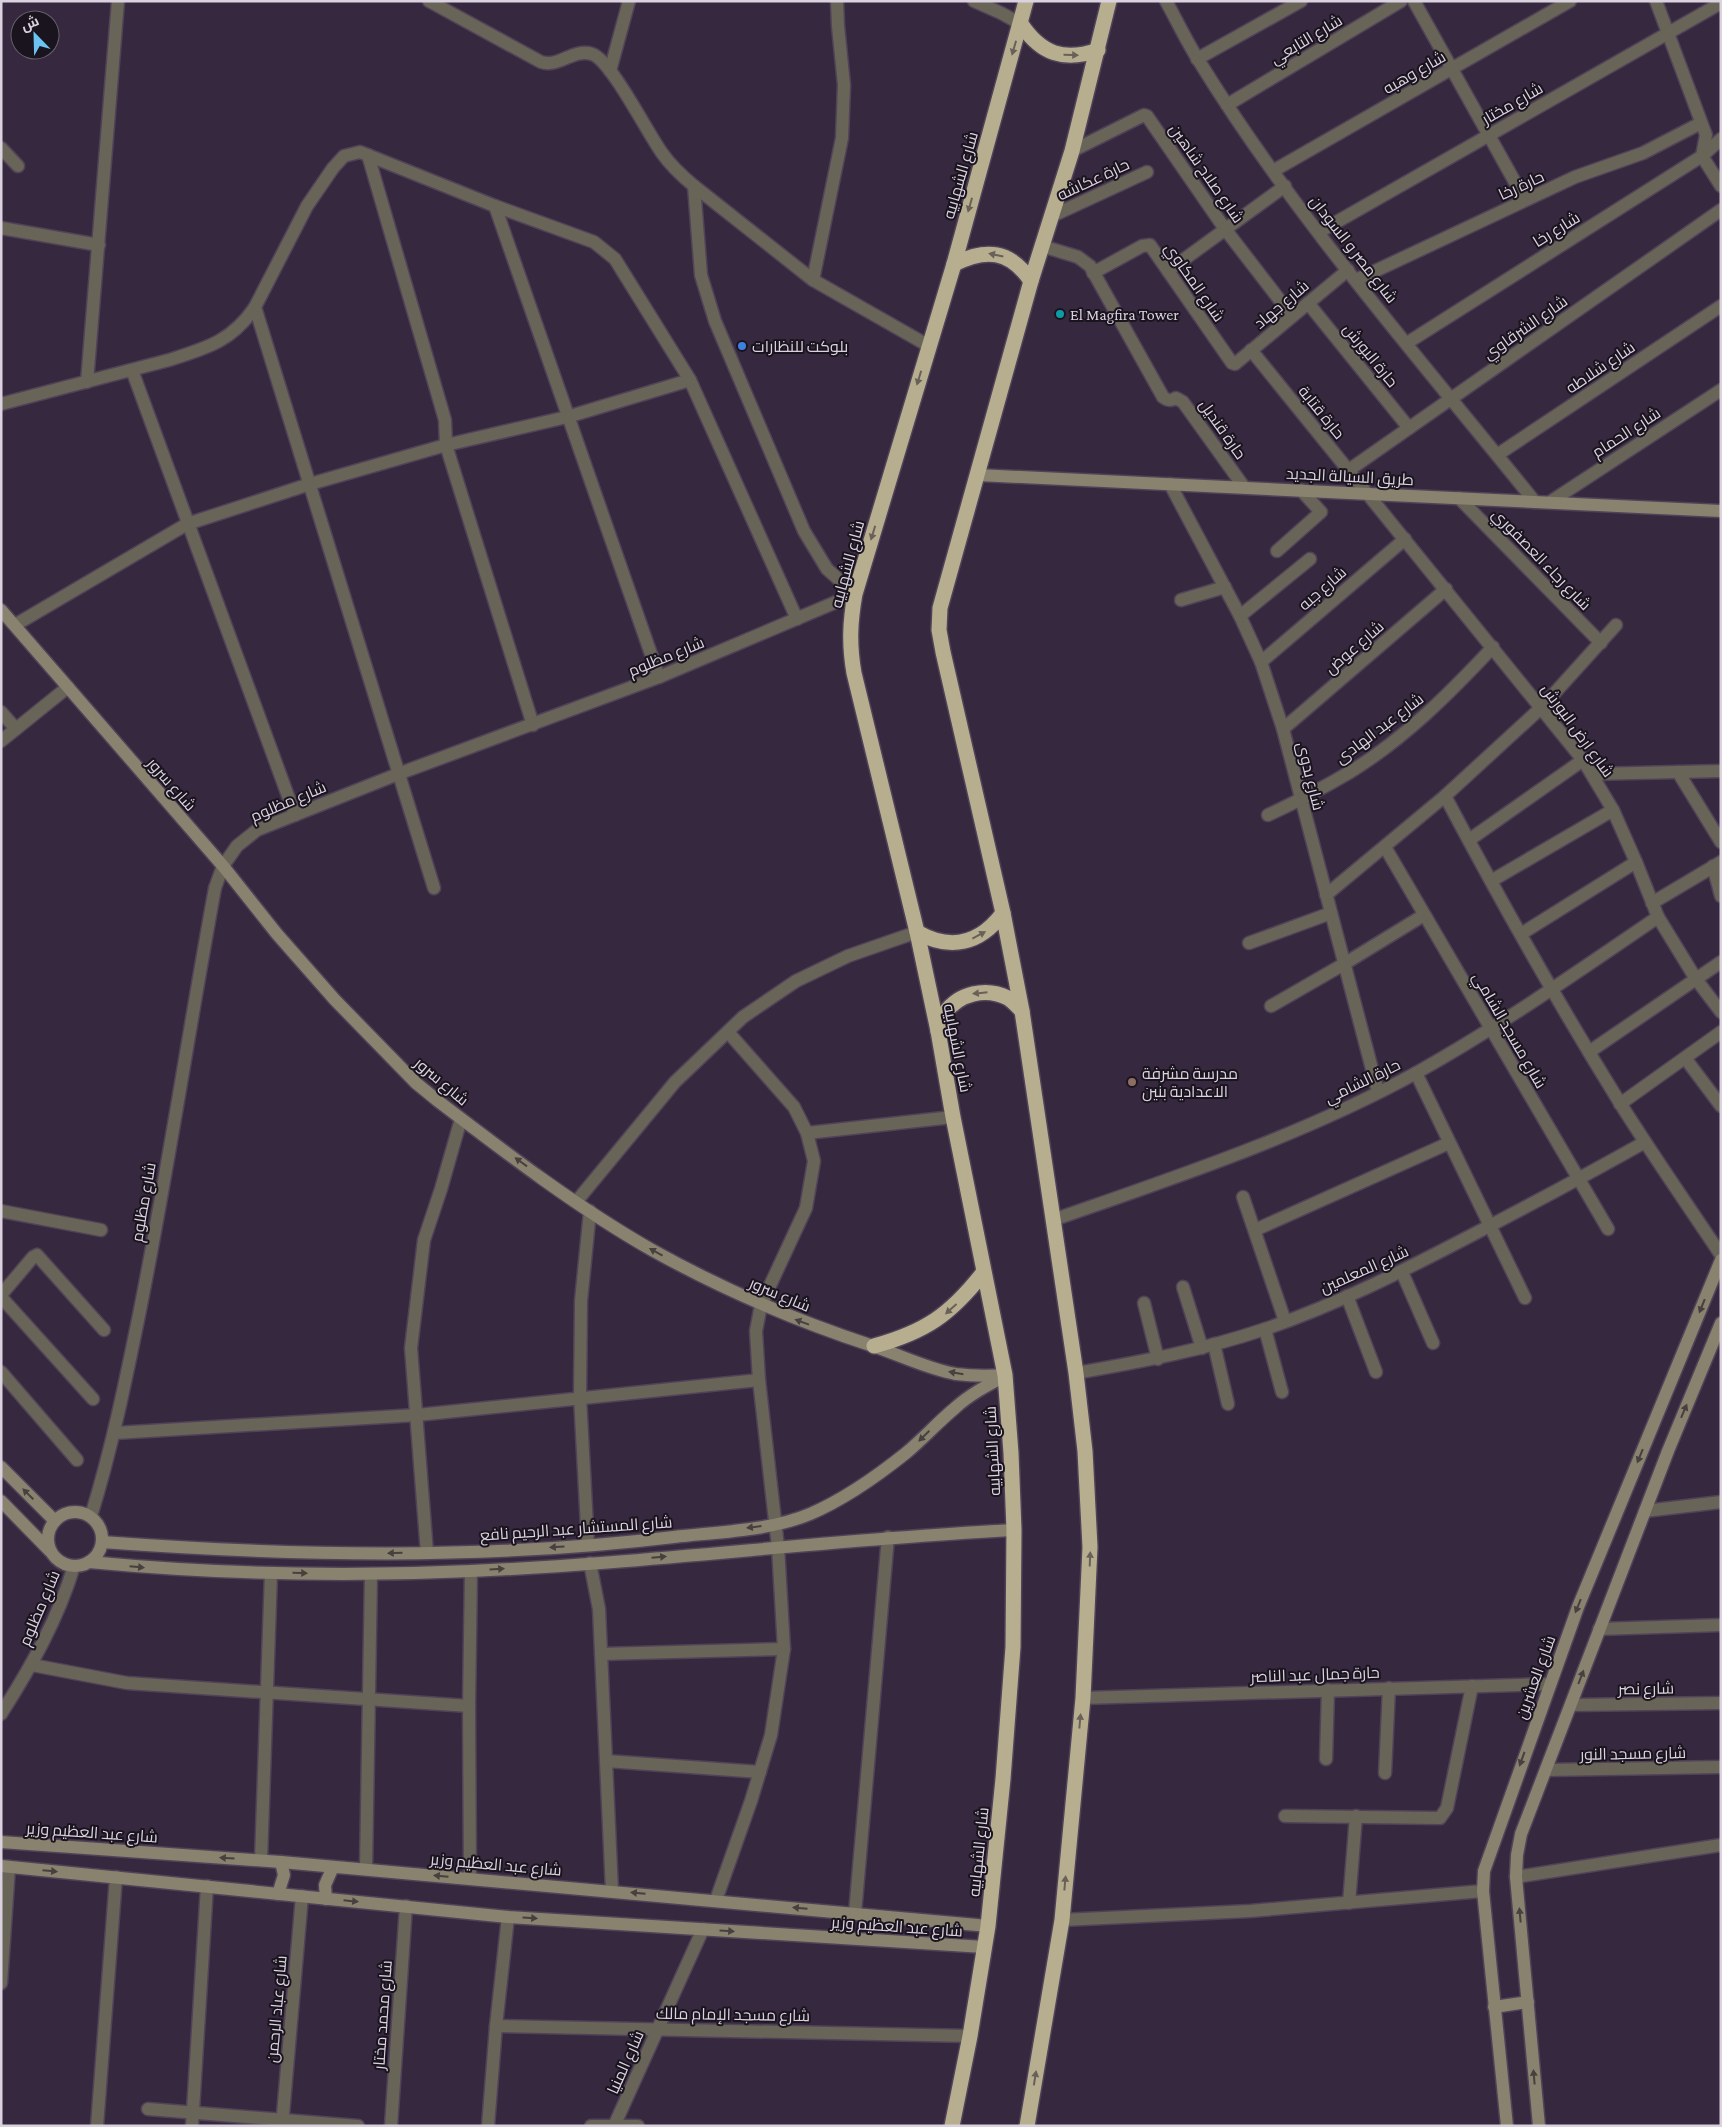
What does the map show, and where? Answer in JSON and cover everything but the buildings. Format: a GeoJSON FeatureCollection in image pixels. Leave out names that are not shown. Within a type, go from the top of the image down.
{"type":"FeatureCollection","features":[{"type":"Feature","properties":{"kind":"highway","name":"شارع الشهابيه"},"geometry":{"type":"LineString","coordinates":[[952,2126],[970,2036],[988,1926],[1003,1779],[1013,1648],[1014,1530],[1011,1453],[1005,1376],[983,1273],[938,1031],[917,932],[849,647],[855,594],[954,264],[1026,1]]}},
{"type":"Feature","properties":{"kind":"highway"},"geometry":{"type":"LineString","coordinates":[[1027,2126],[1062,1920],[1083,1698],[1090,1547],[1085,1451],[1076,1372],[1022,1011],[1003,913],[939,630],[940,608],[945,586],[1031,281],[1072,151],[1109,1]]}},
{"type":"Feature","properties":{"kind":"highway"},"geometry":{"type":"LineString","coordinates":[[1021,24],[1029,36],[1040,46],[1054,53],[1068,56],[1083,55],[1098,50]]}},
{"type":"Feature","properties":{"kind":"highway"},"geometry":{"type":"LineString","coordinates":[[954,264],[968,257],[983,253],[998,254],[1011,260],[1023,269],[1031,281]]}},
{"type":"Feature","properties":{"kind":"highway"},"geometry":{"type":"LineString","coordinates":[[917,932],[940,942],[964,942],[986,931],[1003,913]]}},
{"type":"Feature","properties":{"kind":"highway"},"geometry":{"type":"LineString","coordinates":[[938,1031],[944,1014],[956,1001],[973,993],[992,992],[1009,998],[1022,1011]]}},
{"type":"Feature","properties":{"kind":"highway"},"geometry":{"type":"LineString","coordinates":[[874,1346],[900,1339],[916,1332],[947,1313],[983,1273]]}},
{"type":"Feature","properties":{"kind":"street"},"geometry":{"type":"LineString","coordinates":[[87,382],[118,1]]}},
{"type":"Feature","properties":{"kind":"street"},"geometry":{"type":"LineString","coordinates":[[429,1],[541,62],[551,64],[584,53],[599,57],[610,71],[661,152],[675,170],[813,280],[929,346]]}},
{"type":"Feature","properties":{"kind":"street"},"geometry":{"type":"LineString","coordinates":[[610,71],[629,1]]}},
{"type":"Feature","properties":{"kind":"street"},"geometry":{"type":"LineString","coordinates":[[813,280],[842,138],[844,85],[837,1]]}},
{"type":"Feature","properties":{"kind":"street"},"geometry":{"type":"LineString","coordinates":[[974,1],[1021,24]]}},
{"type":"Feature","properties":{"kind":"street"},"geometry":{"type":"LineString","coordinates":[[994,1],[1001,13]]}},
{"type":"Feature","properties":{"kind":"street","name":"شارع مصر و السودان"},"geometry":{"type":"LineString","coordinates":[[1166,1],[1198,59],[1227,105],[1285,186],[1352,275],[1535,502]]}},
{"type":"Feature","properties":{"kind":"street"},"geometry":{"type":"LineString","coordinates":[[1198,59],[1301,1]]}},
{"type":"Feature","properties":{"kind":"street","name":"شارع التابعي"},"geometry":{"type":"LineString","coordinates":[[1227,105],[1401,1]]}},
{"type":"Feature","properties":{"kind":"street"},"geometry":{"type":"LineString","coordinates":[[1414,1],[1525,200]]}},
{"type":"Feature","properties":{"kind":"street","name":"شارع وهبه"},"geometry":{"type":"LineString","coordinates":[[1274,171],[1570,1]]}},
{"type":"Feature","properties":{"kind":"street"},"geometry":{"type":"LineString","coordinates":[[1656,1],[1706,135],[1702,156],[1721,186]]}},
{"type":"Feature","properties":{"kind":"street","name":"شارع مختار"},"geometry":{"type":"LineString","coordinates":[[1319,232],[1721,3]]}},
{"type":"Feature","properties":{"kind":"street","name":"شارع صلاح شاهين"},"geometry":{"type":"LineString","coordinates":[[1072,151],[1144,115],[1147,116],[1225,229],[1292,316]]}},
{"type":"Feature","properties":{"kind":"street","name":"حارة رخا"},"geometry":{"type":"LineString","coordinates":[[1352,275],[1589,171],[1643,153],[1701,123]]}},
{"type":"Feature","properties":{"kind":"street","name":"شارع رخا"},"geometry":{"type":"LineString","coordinates":[[1407,343],[1702,156],[1721,139]]}},
{"type":"Feature","properties":{"kind":"street"},"geometry":{"type":"LineString","coordinates":[[1,148],[18,166]]}},
{"type":"Feature","properties":{"kind":"street"},"geometry":{"type":"LineString","coordinates":[[1,404],[132,370],[196,351],[225,338],[244,322],[255,307],[307,206],[338,161],[352,152],[360,152],[495,206],[585,238],[607,251],[621,268],[690,380],[797,619]]}},
{"type":"Feature","properties":{"kind":"street"},"geometry":{"type":"LineString","coordinates":[[368,155],[445,420],[446,446],[533,725]]}},
{"type":"Feature","properties":{"kind":"street","name":"حارة عكاشه"},"geometry":{"type":"LineString","coordinates":[[1052,216],[1147,172]]}},
{"type":"Feature","properties":{"kind":"street"},"geometry":{"type":"LineString","coordinates":[[694,186],[702,275],[715,321],[804,532],[826,569],[855,594]]}},
{"type":"Feature","properties":{"kind":"street"},"geometry":{"type":"LineString","coordinates":[[1168,271],[1285,186]]}},
{"type":"Feature","properties":{"kind":"street"},"geometry":{"type":"LineString","coordinates":[[495,206],[567,418],[659,677]]}},
{"type":"Feature","properties":{"kind":"street","name":"شارع الشرقاوي"},"geometry":{"type":"LineString","coordinates":[[1349,470],[1721,210]]}},
{"type":"Feature","properties":{"kind":"street"},"geometry":{"type":"LineString","coordinates":[[1,228],[99,245]]}},
{"type":"Feature","properties":{"kind":"street","name":"شارع المكاوي"},"geometry":{"type":"LineString","coordinates":[[1093,273],[1146,245],[1150,246],[1232,364],[1235,364]]}},
{"type":"Feature","properties":{"kind":"street","name":"حارة قنديل"},"geometry":{"type":"LineString","coordinates":[[1042,246],[1078,257],[1090,266],[1163,396],[1166,400],[1172,401],[1176,398],[1183,402],[1244,487]]}},
{"type":"Feature","properties":{"kind":"street","name":"شارع جهاد"},"geometry":{"type":"LineString","coordinates":[[1235,364],[1308,303],[1352,275]]}},
{"type":"Feature","properties":{"kind":"street","name":"حارة البورش"},"geometry":{"type":"LineString","coordinates":[[1308,303],[1409,428]]}},
{"type":"Feature","properties":{"kind":"street","name":"شارع شلاطه"},"geometry":{"type":"LineString","coordinates":[[1497,455],[1721,306]]}},
{"type":"Feature","properties":{"kind":"street"},"geometry":{"type":"LineString","coordinates":[[255,307],[434,888]]}},
{"type":"Feature","properties":{"kind":"street","name":"حارة قتابة"},"geometry":{"type":"LineString","coordinates":[[1251,350],[1368,493]]}},
{"type":"Feature","properties":{"kind":"street"},"geometry":{"type":"LineString","coordinates":[[132,370],[295,815]]}},
{"type":"Feature","properties":{"kind":"street"},"geometry":{"type":"LineString","coordinates":[[15,625],[187,524],[310,484],[446,446],[567,418],[690,380]]}},
{"type":"Feature","properties":{"kind":"street","name":"شارع الحمام"},"geometry":{"type":"LineString","coordinates":[[1550,502],[1721,390]]}},
{"type":"Feature","properties":{"kind":"street","name":"طريق السيالة الجديد"},"geometry":{"type":"LineString","coordinates":[[978,474],[1721,511]]}},
{"type":"Feature","properties":{"kind":"street","name":"شارع بدوى"},"geometry":{"type":"LineString","coordinates":[[1170,484],[1240,616],[1261,662],[1283,729],[1300,800],[1378,1092]]}},
{"type":"Feature","properties":{"kind":"street"},"geometry":{"type":"LineString","coordinates":[[1277,551],[1321,512],[1301,490]]}},
{"type":"Feature","properties":{"kind":"street","name":"شارع ارض البورش"},"geometry":{"type":"LineString","coordinates":[[1368,493],[1583,760],[1613,810],[1658,917],[1696,979],[1721,1012]]}},
{"type":"Feature","properties":{"kind":"street","name":"شارع رجاء العصفوري"},"geometry":{"type":"LineString","coordinates":[[1459,498],[1601,643]]}},
{"type":"Feature","properties":{"kind":"street","name":"شارع جبه"},"geometry":{"type":"LineString","coordinates":[[1261,662],[1405,539]]}},
{"type":"Feature","properties":{"kind":"street"},"geometry":{"type":"LineString","coordinates":[[1240,616],[1310,559]]}},
{"type":"Feature","properties":{"kind":"street"},"geometry":{"type":"LineString","coordinates":[[1181,600],[1225,587]]}},
{"type":"Feature","properties":{"kind":"street","name":"شارع عوض"},"geometry":{"type":"LineString","coordinates":[[1283,729],[1446,589]]}},
{"type":"Feature","properties":{"kind":"street","name":"شارع مظلوم"},"geometry":{"type":"LineString","coordinates":[[91,1516],[115,1433],[153,1242],[187,1037],[215,888],[223,866],[237,846],[257,830],[398,774],[659,677],[855,594]]}},
{"type":"Feature","properties":{"kind":"street","name":"شارع سرور"},"geometry":{"type":"LineString","coordinates":[[1,610],[223,866],[277,934],[335,1000],[416,1083],[461,1119],[576,1202],[651,1250],[761,1305],[805,1323],[954,1374],[1005,1376]]}},
{"type":"Feature","properties":{"kind":"street"},"geometry":{"type":"LineString","coordinates":[[1326,894],[1445,796],[1542,707],[1616,625]]}},
{"type":"Feature","properties":{"kind":"street","name":"شارع عبد الهادى"},"geometry":{"type":"LineString","coordinates":[[1268,815],[1351,772],[1408,730],[1454,689],[1493,647]]}},
{"type":"Feature","properties":{"kind":"street"},"geometry":{"type":"LineString","coordinates":[[1,741],[68,687]]}},
{"type":"Feature","properties":{"kind":"street"},"geometry":{"type":"LineString","coordinates":[[1,712],[16,729]]}},
{"type":"Feature","properties":{"kind":"street"},"geometry":{"type":"LineString","coordinates":[[1469,840],[1583,760]]}},
{"type":"Feature","properties":{"kind":"street"},"geometry":{"type":"LineString","coordinates":[[1592,774],[1721,771]]}},
{"type":"Feature","properties":{"kind":"street"},"geometry":{"type":"LineString","coordinates":[[1678,772],[1721,842]]}},
{"type":"Feature","properties":{"kind":"street"},"geometry":{"type":"LineString","coordinates":[[1445,796],[1521,934],[1620,1104],[1721,1254]]}},
{"type":"Feature","properties":{"kind":"street"},"geometry":{"type":"LineString","coordinates":[[1491,881],[1613,810]]}},
{"type":"Feature","properties":{"kind":"street","name":"شارع مسجد الشامي"},"geometry":{"type":"LineString","coordinates":[[1385,847],[1608,1229]]}},
{"type":"Feature","properties":{"kind":"street"},"geometry":{"type":"LineString","coordinates":[[1521,934],[1636,862]]}},
{"type":"Feature","properties":{"kind":"street"},"geometry":{"type":"LineString","coordinates":[[1652,903],[1717,864],[1721,896]]}},
{"type":"Feature","properties":{"kind":"street"},"geometry":{"type":"LineString","coordinates":[[1249,943],[1331,913]]}},
{"type":"Feature","properties":{"kind":"street"},"geometry":{"type":"LineString","coordinates":[[1271,1006],[1424,915]]}},
{"type":"Feature","properties":{"kind":"street","name":"حارة الشامي"},"geometry":{"type":"LineString","coordinates":[[1053,1220],[1235,1156],[1309,1125],[1416,1073],[1491,1029],[1658,917]]}},
{"type":"Feature","properties":{"kind":"street"},"geometry":{"type":"LineString","coordinates":[[576,1202],[675,1082],[743,1018],[796,981],[848,956],[917,932]]}},
{"type":"Feature","properties":{"kind":"street"},"geometry":{"type":"LineString","coordinates":[[1589,1052],[1721,962]]}},
{"type":"Feature","properties":{"kind":"street"},"geometry":{"type":"LineString","coordinates":[[716,1900],[771,1735],[784,1649],[778,1547],[759,1380],[756,1331],[761,1305],[806,1208],[814,1161],[807,1132],[794,1107],[728,1032]]}},
{"type":"Feature","properties":{"kind":"street"},"geometry":{"type":"LineString","coordinates":[[1620,1104],[1721,1032]]}},
{"type":"Feature","properties":{"kind":"street"},"geometry":{"type":"LineString","coordinates":[[1685,1058],[1721,1106]]}},
{"type":"Feature","properties":{"kind":"street"},"geometry":{"type":"LineString","coordinates":[[1416,1073],[1525,1298]]}},
{"type":"Feature","properties":{"kind":"street"},"geometry":{"type":"LineString","coordinates":[[807,1132],[953,1117]]}},
{"type":"Feature","properties":{"kind":"street"},"geometry":{"type":"LineString","coordinates":[[427,1553],[411,1348],[424,1240],[461,1119]]}},
{"type":"Feature","properties":{"kind":"street","name":"شارع المعلمين"},"geometry":{"type":"LineString","coordinates":[[1076,1372],[1158,1359],[1208,1346],[1265,1329],[1347,1296],[1402,1272],[1645,1142]]}},
{"type":"Feature","properties":{"kind":"street"},"geometry":{"type":"LineString","coordinates":[[1255,1230],[1449,1143]]}},
{"type":"Feature","properties":{"kind":"street"},"geometry":{"type":"LineString","coordinates":[[1243,1196],[1285,1321]]}},
{"type":"Feature","properties":{"kind":"street"},"geometry":{"type":"LineString","coordinates":[[1,1211],[101,1230]]}},
{"type":"Feature","properties":{"kind":"street"},"geometry":{"type":"LineString","coordinates":[[588,1545],[580,1397],[580,1301],[590,1211]]}},
{"type":"Feature","properties":{"kind":"street"},"geometry":{"type":"LineString","coordinates":[[93,1399],[1,1296],[33,1257],[37,1255],[104,1330]]}},
{"type":"Feature","properties":{"kind":"street","name":"شارع العشرين"},"geometry":{"type":"LineString","coordinates":[[1507,2126],[1483,1891],[1484,1871],[1578,1607],[1721,1260]]}},
{"type":"Feature","properties":{"kind":"street"},"geometry":{"type":"LineString","coordinates":[[1402,1272],[1433,1343]]}},
{"type":"Feature","properties":{"kind":"street"},"geometry":{"type":"LineString","coordinates":[[1183,1287],[1208,1346],[1228,1404]]}},
{"type":"Feature","properties":{"kind":"street"},"geometry":{"type":"LineString","coordinates":[[1347,1296],[1376,1372]]}},
{"type":"Feature","properties":{"kind":"street"},"geometry":{"type":"LineString","coordinates":[[1144,1303],[1158,1359]]}},
{"type":"Feature","properties":{"kind":"street"},"geometry":{"type":"LineString","coordinates":[[1539,2126],[1516,1877],[1517,1855],[1521,1834],[1644,1511],[1721,1323]]}},
{"type":"Feature","properties":{"kind":"street"},"geometry":{"type":"LineString","coordinates":[[1265,1329],[1282,1392]]}},
{"type":"Feature","properties":{"kind":"street"},"geometry":{"type":"LineString","coordinates":[[1,1372],[77,1460]]}},
{"type":"Feature","properties":{"kind":"street","name":"شارع المستشار عبد الرحيم نافع"},"geometry":{"type":"LineString","coordinates":[[102,1542],[220,1551],[359,1554],[427,1553],[498,1551],[588,1545],[774,1525],[808,1515],[845,1497],[907,1452],[956,1406],[980,1389],[1005,1376]]}},
{"type":"Feature","properties":{"kind":"street"},"geometry":{"type":"LineString","coordinates":[[115,1433],[417,1415],[759,1380]]}},
{"type":"Feature","properties":{"kind":"street"},"geometry":{"type":"LineString","coordinates":[[1,1467],[55,1521]]}},
{"type":"Feature","properties":{"kind":"street"},"geometry":{"type":"LineString","coordinates":[[1,1501],[58,1560],[74,1566],[89,1562],[167,1569],[271,1573],[371,1574],[471,1571],[590,1563],[888,1537],[1014,1530]]}},
{"type":"Feature","properties":{"kind":"street"},"geometry":{"type":"LineString","coordinates":[[1644,1511],[1721,1502]]}},
{"type":"Feature","properties":{"kind":"street"},"geometry":{"type":"LineString","coordinates":[[52,1553],[48,1536],[55,1521],[62,1515],[82,1512],[91,1516],[99,1524],[103,1534],[100,1552],[89,1562]]}},
{"type":"Feature","properties":{"kind":"street"},"geometry":{"type":"LineString","coordinates":[[855,1913],[888,1537]]}},
{"type":"Feature","properties":{"kind":"street"},"geometry":{"type":"LineString","coordinates":[[590,1563],[599,1609],[612,1891]]}},
{"type":"Feature","properties":{"kind":"street","name":"شارع مظلوم"},"geometry":{"type":"LineString","coordinates":[[1,1714],[32,1665],[67,1591],[74,1566]]}},
{"type":"Feature","properties":{"kind":"street"},"geometry":{"type":"LineString","coordinates":[[470,1878],[469,1706],[471,1571]]}},
{"type":"Feature","properties":{"kind":"street"},"geometry":{"type":"LineString","coordinates":[[262,1860],[269,1693],[271,1573]]}},
{"type":"Feature","properties":{"kind":"street"},"geometry":{"type":"LineString","coordinates":[[366,1870],[371,1574]]}},
{"type":"Feature","properties":{"kind":"street"},"geometry":{"type":"LineString","coordinates":[[1600,1629],[1721,1625]]}},
{"type":"Feature","properties":{"kind":"street"},"geometry":{"type":"LineString","coordinates":[[601,1654],[784,1649]]}},
{"type":"Feature","properties":{"kind":"street"},"geometry":{"type":"LineString","coordinates":[[32,1665],[127,1683],[469,1706]]}},
{"type":"Feature","properties":{"kind":"street","name":"حارة جمال عبد الناصر"},"geometry":{"type":"LineString","coordinates":[[1083,1698],[1549,1684]]}},
{"type":"Feature","properties":{"kind":"street"},"geometry":{"type":"LineString","coordinates":[[1285,1816],[1440,1818],[1445,1814],[1472,1686]]}},
{"type":"Feature","properties":{"kind":"street"},"geometry":{"type":"LineString","coordinates":[[1384,1773],[1389,1688]]}},
{"type":"Feature","properties":{"kind":"street"},"geometry":{"type":"LineString","coordinates":[[1326,1759],[1328,1690]]}},
{"type":"Feature","properties":{"kind":"street","name":"شارع نصر"},"geometry":{"type":"LineString","coordinates":[[1571,1705],[1721,1703]]}},
{"type":"Feature","properties":{"kind":"street"},"geometry":{"type":"LineString","coordinates":[[606,1761],[760,1772]]}},
{"type":"Feature","properties":{"kind":"street","name":"شارع مسجد النور"},"geometry":{"type":"LineString","coordinates":[[1546,1770],[1721,1767]]}},
{"type":"Feature","properties":{"kind":"street"},"geometry":{"type":"LineString","coordinates":[[1349,1903],[1356,1816]]}},
{"type":"Feature","properties":{"kind":"street","name":"شارع عبد العظيم وزير"},"geometry":{"type":"LineString","coordinates":[[1,1842],[333,1866],[988,1926]]}},
{"type":"Feature","properties":{"kind":"street"},"geometry":{"type":"LineString","coordinates":[[1516,1877],[1721,1845]]}},
{"type":"Feature","properties":{"kind":"street"},"geometry":{"type":"LineString","coordinates":[[278,1894],[284,1875],[281,1862]]}},
{"type":"Feature","properties":{"kind":"street"},"geometry":{"type":"LineString","coordinates":[[326,1899],[325,1885],[333,1866]]}},
{"type":"Feature","properties":{"kind":"street"},"geometry":{"type":"LineString","coordinates":[[1,1983],[5,1867]]}},
{"type":"Feature","properties":{"kind":"street","name":"شارع عبد العظيم وزير"},"geometry":{"type":"LineString","coordinates":[[5,1867],[508,1917],[984,1947]]}},
{"type":"Feature","properties":{"kind":"street"},"geometry":{"type":"LineString","coordinates":[[97,2126],[116,1877]]}},
{"type":"Feature","properties":{"kind":"street"},"geometry":{"type":"LineString","coordinates":[[192,2119],[207,1886]]}},
{"type":"Feature","properties":{"kind":"street"},"geometry":{"type":"LineString","coordinates":[[1062,1920],[1349,1903],[1483,1891]]}},
{"type":"Feature","properties":{"kind":"street","name":"شارع عباد الرحمن"},"geometry":{"type":"LineString","coordinates":[[282,2123],[302,1896]]}},
{"type":"Feature","properties":{"kind":"street","name":"شارع محمد مختار"},"geometry":{"type":"LineString","coordinates":[[391,2126],[406,1906]]}},
{"type":"Feature","properties":{"kind":"street"},"geometry":{"type":"LineString","coordinates":[[488,2126],[496,2026],[508,1917]]}},
{"type":"Feature","properties":{"kind":"street","name":"شارع المنيا"},"geometry":{"type":"LineString","coordinates":[[614,2125],[703,1929]]}},
{"type":"Feature","properties":{"kind":"street"},"geometry":{"type":"LineString","coordinates":[[1494,2007],[1528,2002]]}},
{"type":"Feature","properties":{"kind":"street","name":"شارع مسجد الإمام مالك"},"geometry":{"type":"LineString","coordinates":[[496,2026],[970,2036]]}},
{"type":"Feature","properties":{"kind":"street"},"geometry":{"type":"LineString","coordinates":[[148,2109],[192,2119],[358,2126]]}},
{"type":"Feature","properties":{"kind":"street"},"geometry":{"type":"LineString","coordinates":[[591,2126],[638,2126]]}},
{"type":"Feature","properties":{"kind":"place","name":"El Magfira Tower"},"geometry":{"type":"Point","coordinates":[1060,314]}},
{"type":"Feature","properties":{"kind":"place","name":"بلوكت للنظارات"},"geometry":{"type":"Point","coordinates":[742,346]}},
{"type":"Feature","properties":{"kind":"place","name":"مدرسة مشرفة الاعدادية بنين"},"geometry":{"type":"Point","coordinates":[1132,1082]}}]}
